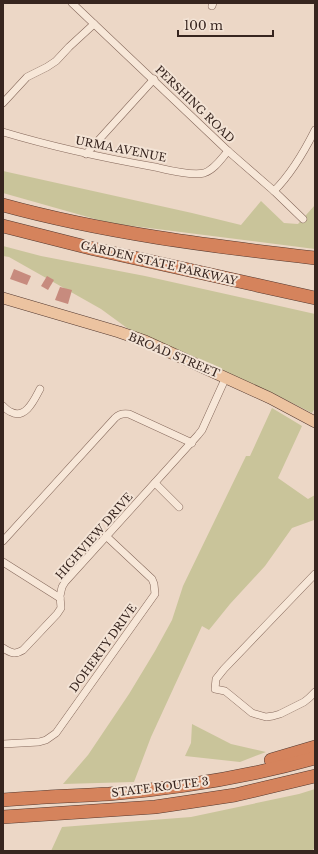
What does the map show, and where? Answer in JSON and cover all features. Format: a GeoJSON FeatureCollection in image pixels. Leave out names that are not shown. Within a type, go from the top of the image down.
{"type":"FeatureCollection","features":[{"type":"Feature","properties":{"kind":"highway","name":"GARDEN STATE PARKWAY"},"geometry":{"type":"LineString","coordinates":[[3,204],[97,227],[141,235],[315,258]]}},
{"type":"Feature","properties":{"kind":"highway","name":"GARDEN STATE PARKWAY"},"geometry":{"type":"LineString","coordinates":[[3,226],[94,249],[315,298]]}},
{"type":"Feature","properties":{"kind":"highway"},"geometry":{"type":"LineString","coordinates":[[89,795],[232,770],[315,747]]}},
{"type":"Feature","properties":{"kind":"highway","name":"STATE ROUTE 3"},"geometry":{"type":"LineString","coordinates":[[3,800],[89,795],[214,781],[246,775],[315,758]]}},
{"type":"Feature","properties":{"kind":"highway","name":"STATE ROUTE 3"},"geometry":{"type":"LineString","coordinates":[[3,817],[155,807],[235,795],[315,776]]}},
{"type":"Feature","properties":{"kind":"main road","name":"BROAD STREET"},"geometry":{"type":"LineString","coordinates":[[3,298],[139,338],[226,377],[315,422]]}},
{"type":"Feature","properties":{"kind":"street","name":"PERSHING ROAD"},"geometry":{"type":"LineString","coordinates":[[72,3],[154,79],[228,151],[274,191],[303,219]]}},
{"type":"Feature","properties":{"kind":"street"},"geometry":{"type":"LineString","coordinates":[[3,103],[27,77],[56,61],[94,24]]}},
{"type":"Feature","properties":{"kind":"street"},"geometry":{"type":"LineString","coordinates":[[86,154],[154,79]]}},
{"type":"Feature","properties":{"kind":"street"},"geometry":{"type":"LineString","coordinates":[[274,191],[281,184],[306,149],[315,130]]}},
{"type":"Feature","properties":{"kind":"street","name":"URMA AVENUE"},"geometry":{"type":"LineString","coordinates":[[3,132],[42,144],[86,154],[197,174],[208,172],[228,151]]}},
{"type":"Feature","properties":{"kind":"street","name":"HIGHVIEW DRIVE"},"geometry":{"type":"LineString","coordinates":[[3,648],[14,653],[23,650],[57,614],[61,608],[60,598],[62,587],[65,582],[192,443],[202,430],[226,377]]}},
{"type":"Feature","properties":{"kind":"street"},"geometry":{"type":"LineString","coordinates":[[3,406],[14,413],[22,412],[28,409],[40,388]]}},
{"type":"Feature","properties":{"kind":"street"},"geometry":{"type":"LineString","coordinates":[[3,541],[120,414],[129,414],[192,443]]}},
{"type":"Feature","properties":{"kind":"street"},"geometry":{"type":"LineString","coordinates":[[155,483],[180,507]]}},
{"type":"Feature","properties":{"kind":"street","name":"DOHERTY DRIVE"},"geometry":{"type":"LineString","coordinates":[[3,744],[39,742],[46,740],[56,733],[155,594],[152,579],[106,536]]}},
{"type":"Feature","properties":{"kind":"street"},"geometry":{"type":"LineString","coordinates":[[3,562],[60,598]]}},
{"type":"Feature","properties":{"kind":"street"},"geometry":{"type":"LineString","coordinates":[[315,574],[224,669],[216,679],[215,689],[225,691],[252,713],[266,717],[273,716],[292,708],[309,698],[315,692]]}},
{"type":"Feature","properties":{"kind":"shaded area"},"geometry":{"type":"Polygon","coordinates":[[[3,171],[241,225],[261,201],[284,223],[298,224],[315,205],[315,249],[109,223],[3,193],[3,171]]]}},
{"type":"Feature","properties":{"kind":"shaded area"},"geometry":{"type":"Polygon","coordinates":[[[3,246],[41,256],[145,276],[315,314],[315,408],[312,413],[272,393],[127,328],[101,309],[9,257],[3,256],[3,246]]]}},
{"type":"Feature","properties":{"kind":"shaded area"},"geometry":{"type":"Polygon","coordinates":[[[272,408],[302,426],[278,478],[308,499],[315,495],[315,519],[292,528],[265,566],[230,604],[209,630],[202,626],[151,737],[134,782],[63,784],[88,755],[129,694],[155,651],[172,620],[183,586],[246,456],[250,456],[272,408]]]}},
{"type":"Feature","properties":{"kind":"shaded area"},"geometry":{"type":"Polygon","coordinates":[[[192,724],[231,744],[266,752],[240,762],[185,756],[191,743],[192,724]]]}},
{"type":"Feature","properties":{"kind":"shaded area"},"geometry":{"type":"Polygon","coordinates":[[[315,789],[315,847],[312,851],[51,851],[62,827],[191,817],[299,794],[315,789]]]}},
{"type":"Feature","properties":{"kind":"building"},"geometry":{"type":"Polygon","coordinates":[[[14,269],[31,276],[27,285],[10,279],[14,269]]]}},
{"type":"Feature","properties":{"kind":"building"},"geometry":{"type":"Polygon","coordinates":[[[47,276],[54,280],[48,290],[41,286],[47,276]]]}},
{"type":"Feature","properties":{"kind":"building"},"geometry":{"type":"Polygon","coordinates":[[[60,287],[72,290],[68,304],[55,300],[60,287]]]}}]}
